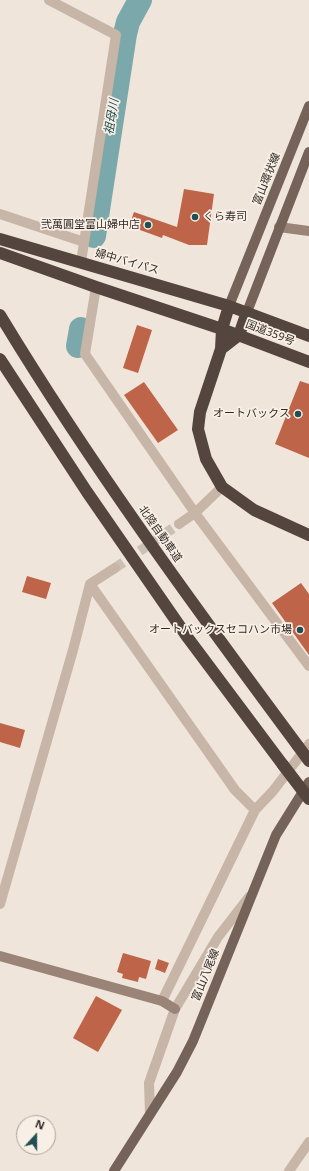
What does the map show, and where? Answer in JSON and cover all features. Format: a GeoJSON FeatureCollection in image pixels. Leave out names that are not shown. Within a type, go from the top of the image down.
{"type":"FeatureCollection","features":[{"type":"Feature","properties":{"kind":"highway","name":"婦中バイパス"},"geometry":{"type":"LineString","coordinates":[[0,239],[247,312]]}},
{"type":"Feature","properties":{"kind":"highway"},"geometry":{"type":"LineString","coordinates":[[0,253],[222,329]]}},
{"type":"Feature","properties":{"kind":"highway"},"geometry":{"type":"LineString","coordinates":[[229,306],[222,329],[221,349],[200,412],[198,429],[206,459],[222,487],[254,510],[309,536]]}},
{"type":"Feature","properties":{"kind":"highway"},"geometry":{"type":"LineString","coordinates":[[221,349],[239,335],[247,312]]}},
{"type":"Feature","properties":{"kind":"highway","name":"国道359号"},"geometry":{"type":"LineString","coordinates":[[247,312],[309,336]]}},
{"type":"Feature","properties":{"kind":"highway","name":"北陸自動車道"},"geometry":{"type":"LineString","coordinates":[[0,314],[19,346],[125,506],[200,613],[303,745],[309,761]]}},
{"type":"Feature","properties":{"kind":"highway","name":"国道359号"},"geometry":{"type":"LineString","coordinates":[[222,329],[309,362]]}},
{"type":"Feature","properties":{"kind":"highway"},"geometry":{"type":"LineString","coordinates":[[0,359],[87,492],[175,619],[309,799]]}},
{"type":"Feature","properties":{"kind":"main road","name":"富山環状線"},"geometry":{"type":"LineString","coordinates":[[229,306],[309,106]]}},
{"type":"Feature","properties":{"kind":"main road"},"geometry":{"type":"LineString","coordinates":[[247,312],[309,152]]}},
{"type":"Feature","properties":{"kind":"main road","name":"富山八尾線"},"geometry":{"type":"LineString","coordinates":[[114,1171],[177,1072],[192,1041],[276,835],[309,782]]}},
{"type":"Feature","properties":{"kind":"street"},"geometry":{"type":"LineString","coordinates":[[49,0],[116,34],[81,262]]}},
{"type":"Feature","properties":{"kind":"street"},"geometry":{"type":"LineString","coordinates":[[0,214],[84,242]]}},
{"type":"Feature","properties":{"kind":"street"},"geometry":{"type":"LineString","coordinates":[[279,227],[309,231]]}},
{"type":"Feature","properties":{"kind":"street"},"geometry":{"type":"LineString","coordinates":[[96,287],[86,354],[195,513],[309,666]]}},
{"type":"Feature","properties":{"kind":"street"},"geometry":{"type":"LineString","coordinates":[[180,524],[195,513],[222,487]]}},
{"type":"Feature","properties":{"kind":"street"},"geometry":{"type":"LineString","coordinates":[[0,904],[90,584],[115,568]]}},
{"type":"Feature","properties":{"kind":"street"},"geometry":{"type":"LineString","coordinates":[[90,584],[235,790],[255,810]]}},
{"type":"Feature","properties":{"kind":"street"},"geometry":{"type":"LineString","coordinates":[[162,1001],[255,810],[273,791],[303,745]]}},
{"type":"Feature","properties":{"kind":"street"},"geometry":{"type":"LineString","coordinates":[[150,1114],[149,1083],[175,1009],[218,937],[252,894]]}},
{"type":"Feature","properties":{"kind":"street"},"geometry":{"type":"LineString","coordinates":[[0,956],[162,1001],[175,1009]]}},
{"type":"Feature","properties":{"kind":"street"},"geometry":{"type":"LineString","coordinates":[[289,1171],[309,1142]]}},
{"type":"Feature","properties":{"kind":"building","name":"くら寿司"},"geometry":{"type":"Polygon","coordinates":[[[184,189],[214,194],[207,245],[189,245],[163,235],[162,238],[129,226],[134,212],[177,227],[184,189]]]}},
{"type":"Feature","properties":{"kind":"building"},"geometry":{"type":"Polygon","coordinates":[[[137,325],[152,330],[138,373],[123,368],[137,325]]]}},
{"type":"Feature","properties":{"kind":"building","name":"オートバックス"},"geometry":{"type":"Polygon","coordinates":[[[300,381],[309,384],[309,458],[275,444],[300,381]]]}},
{"type":"Feature","properties":{"kind":"building"},"geometry":{"type":"Polygon","coordinates":[[[144,382],[178,430],[158,443],[124,395],[144,382]]]}},
{"type":"Feature","properties":{"kind":"building"},"geometry":{"type":"Polygon","coordinates":[[[27,576],[51,583],[46,599],[22,592],[27,576]]]}},
{"type":"Feature","properties":{"kind":"building","name":"オートバックスセコハン市場"},"geometry":{"type":"Polygon","coordinates":[[[301,583],[309,594],[309,655],[272,603],[301,583]]]}},
{"type":"Feature","properties":{"kind":"building"},"geometry":{"type":"Polygon","coordinates":[[[0,723],[25,730],[20,748],[0,742],[0,723]]]}},
{"type":"Feature","properties":{"kind":"building"},"geometry":{"type":"Polygon","coordinates":[[[123,953],[151,961],[146,979],[139,977],[138,982],[122,978],[123,974],[117,972],[123,953]]]}},
{"type":"Feature","properties":{"kind":"building"},"geometry":{"type":"Polygon","coordinates":[[[158,959],[169,963],[165,973],[155,969],[158,959]]]}},
{"type":"Feature","properties":{"kind":"building"},"geometry":{"type":"Polygon","coordinates":[[[96,996],[122,1010],[98,1052],[73,1038],[96,996]]]}},
{"type":"Feature","properties":{"kind":"waterway","name":"祖母川"},"geometry":{"type":"LineString","coordinates":[[94,236],[125,34],[128,22],[140,0]]}},
{"type":"Feature","properties":{"kind":"waterway","name":"祖母川"},"geometry":{"type":"LineString","coordinates":[[78,346],[81,329]]}},
{"type":"Feature","properties":{"kind":"tunnel"},"geometry":{"type":"LineString","coordinates":[[115,568],[179,524]]}},
{"type":"Feature","properties":{"kind":"place","name":"くら寿司"},"geometry":{"type":"Point","coordinates":[195,217]}},
{"type":"Feature","properties":{"kind":"place","name":"弐萬圓堂富山婦中店"},"geometry":{"type":"Point","coordinates":[148,225]}},
{"type":"Feature","properties":{"kind":"place","name":"オートバックス"},"geometry":{"type":"Point","coordinates":[298,414]}},
{"type":"Feature","properties":{"kind":"place","name":"オートバックスセコハン市場"},"geometry":{"type":"Point","coordinates":[300,630]}}]}
